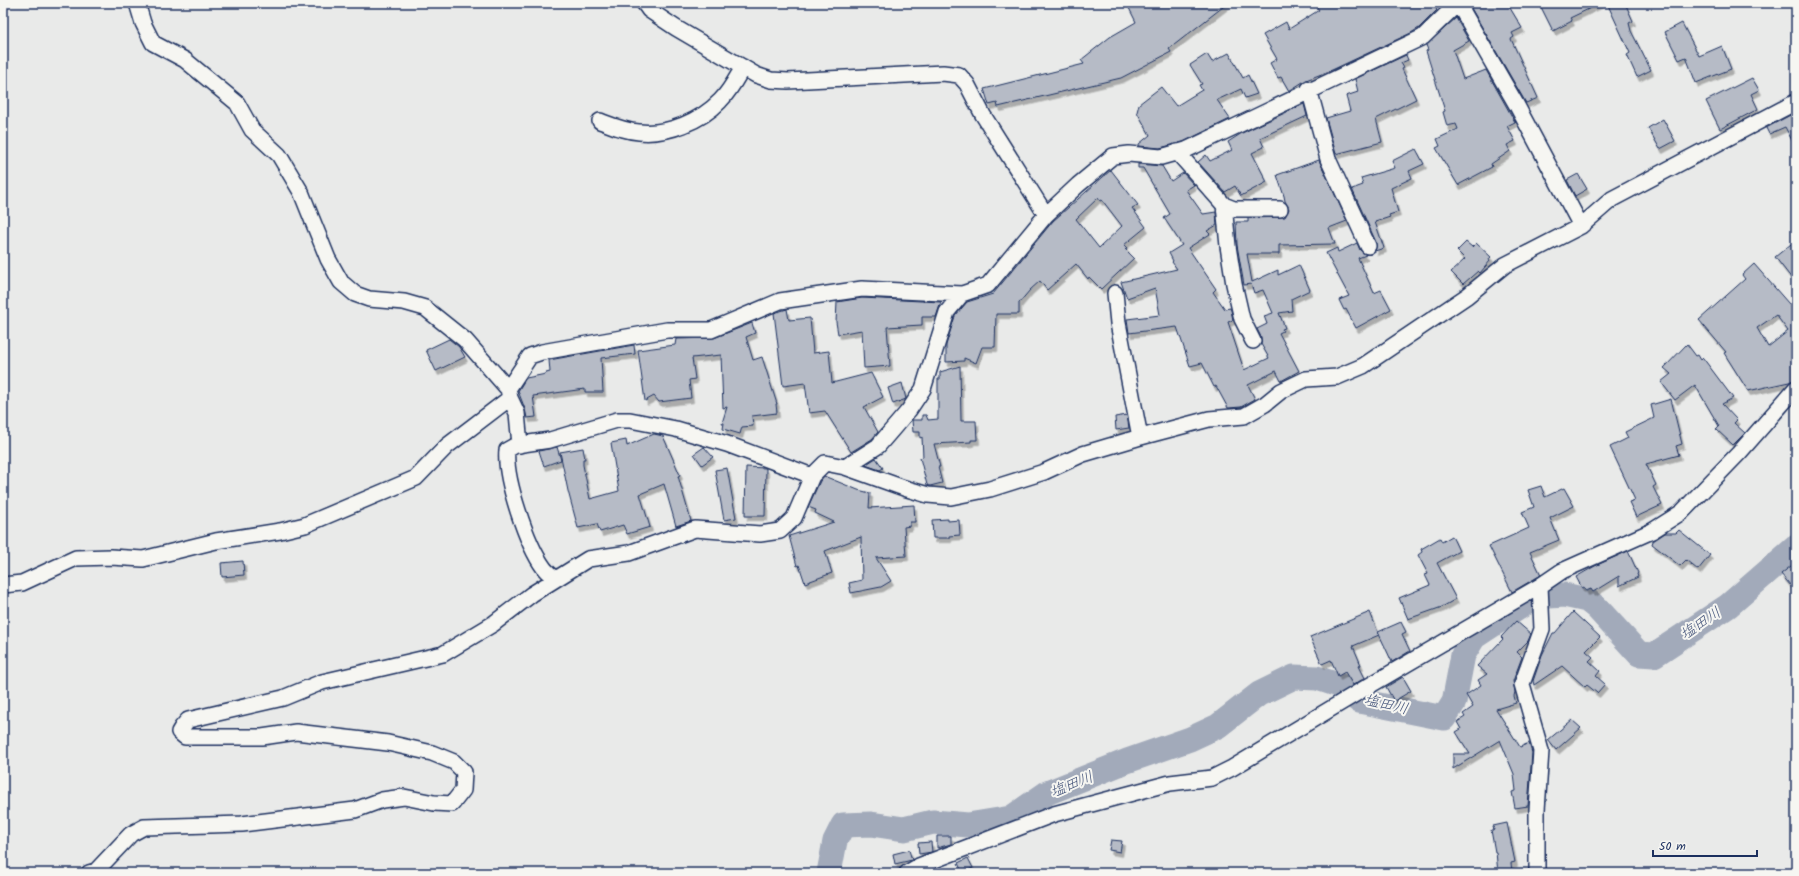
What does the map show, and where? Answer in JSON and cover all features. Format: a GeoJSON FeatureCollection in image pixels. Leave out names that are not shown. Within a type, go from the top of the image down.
{"type":"FeatureCollection","features":[{"type":"Feature","properties":{"kind":"street"},"geometry":{"type":"LineString","coordinates":[[137,3],[143,22],[153,43],[185,60],[237,103],[252,130],[279,155],[301,192],[328,259],[341,282],[355,294],[369,299],[404,302],[425,308],[465,340],[509,393],[517,413],[520,445]]}},
{"type":"Feature","properties":{"kind":"street"},"geometry":{"type":"LineString","coordinates":[[644,3],[649,10],[676,28],[756,75],[771,80],[788,81],[943,73],[959,75],[967,84],[983,115],[1046,215]]}},
{"type":"Feature","properties":{"kind":"street"},"geometry":{"type":"LineString","coordinates":[[3,585],[22,583],[76,558],[111,557],[143,559],[216,541],[280,531],[305,525],[416,478],[447,446],[509,393],[530,356],[542,352],[667,330],[711,330],[780,301],[862,289],[962,294],[988,285],[1046,215],[1078,184],[1113,156],[1129,154],[1161,157],[1186,150],[1309,89],[1423,37],[1458,3],[1516,104],[1581,226]]}},
{"type":"Feature","properties":{"kind":"street"},"geometry":{"type":"LineString","coordinates":[[600,121],[625,130],[639,132],[655,132],[677,127],[696,119],[720,101],[733,84],[743,67]]}},
{"type":"Feature","properties":{"kind":"street"},"geometry":{"type":"LineString","coordinates":[[1309,89],[1328,159],[1368,246]]}},
{"type":"Feature","properties":{"kind":"street"},"geometry":{"type":"LineString","coordinates":[[89,873],[96,871],[131,834],[144,826],[242,824],[355,810],[382,800],[404,797],[434,803],[452,804],[463,790],[464,772],[454,762],[432,753],[388,743],[296,732],[262,737],[185,737],[179,732],[188,720],[283,698],[322,682],[443,654],[493,624],[532,594],[588,559],[629,553],[695,529],[760,534],[780,531],[794,518],[812,476],[825,463],[845,466],[904,488],[928,495],[951,497],[990,489],[1044,472],[1083,454],[1140,437],[1209,420],[1244,416],[1265,404],[1281,391],[1306,380],[1337,377],[1364,366],[1467,296],[1504,265],[1581,226],[1612,199],[1796,102]]}},
{"type":"Feature","properties":{"kind":"street"},"geometry":{"type":"LineString","coordinates":[[1177,152],[1224,205],[1234,209],[1280,209]]}},
{"type":"Feature","properties":{"kind":"street"},"geometry":{"type":"LineString","coordinates":[[1224,205],[1234,284],[1242,319],[1252,341]]}},
{"type":"Feature","properties":{"kind":"street"},"geometry":{"type":"LineString","coordinates":[[1115,293],[1118,322],[1140,437]]}},
{"type":"Feature","properties":{"kind":"street"},"geometry":{"type":"LineString","coordinates":[[845,466],[878,446],[909,410],[923,389],[947,312],[962,294]]}},
{"type":"Feature","properties":{"kind":"street"},"geometry":{"type":"LineString","coordinates":[[907,873],[919,866],[1054,814],[1170,783],[1212,778],[1232,768],[1540,586],[1562,571],[1652,531],[1682,512],[1739,453],[1796,388]]}},
{"type":"Feature","properties":{"kind":"street"},"geometry":{"type":"LineString","coordinates":[[555,579],[544,568],[533,549],[516,503],[506,458],[506,450],[520,445],[550,440],[617,420],[630,420],[676,429],[727,444],[812,476]]}},
{"type":"Feature","properties":{"kind":"street"},"geometry":{"type":"LineString","coordinates":[[1537,873],[1537,810],[1541,751],[1522,684],[1542,629],[1540,586]]}},
{"type":"Feature","properties":{"kind":"building"},"geometry":{"type":"Polygon","coordinates":[[[1134,3],[1228,3],[1169,49],[1171,52],[1121,78],[998,107],[997,103],[989,105],[984,89],[1084,64],[1081,60],[1110,37],[1136,22],[1128,6],[1134,3]]]}},
{"type":"Feature","properties":{"kind":"building"},"geometry":{"type":"Polygon","coordinates":[[[1314,3],[1432,3],[1437,10],[1419,28],[1411,33],[1332,70],[1306,80],[1289,91],[1281,77],[1278,78],[1270,63],[1277,59],[1263,35],[1286,22],[1289,29],[1319,10],[1314,3]]]}},
{"type":"Feature","properties":{"kind":"building"},"geometry":{"type":"Polygon","coordinates":[[[1468,3],[1507,3],[1522,28],[1512,33],[1514,37],[1511,39],[1538,98],[1526,103],[1468,3]]]}},
{"type":"Feature","properties":{"kind":"building"},"geometry":{"type":"Polygon","coordinates":[[[1539,3],[1601,3],[1570,18],[1572,21],[1553,31],[1539,3]]]}},
{"type":"Feature","properties":{"kind":"building"},"geometry":{"type":"Polygon","coordinates":[[[1607,3],[1625,3],[1633,21],[1629,23],[1631,31],[1651,70],[1637,77],[1627,55],[1630,53],[1607,3]]]}},
{"type":"Feature","properties":{"kind":"building"},"geometry":{"type":"Polygon","coordinates":[[[1456,18],[1469,41],[1453,50],[1463,79],[1486,70],[1515,122],[1507,126],[1515,141],[1507,145],[1510,151],[1491,164],[1492,167],[1458,185],[1436,148],[1440,146],[1437,139],[1458,129],[1456,124],[1447,126],[1443,112],[1445,111],[1426,51],[1428,50],[1426,45],[1456,18]]]}},
{"type":"Feature","properties":{"kind":"building"},"geometry":{"type":"Polygon","coordinates":[[[1682,23],[1699,56],[1722,46],[1731,69],[1696,83],[1686,57],[1679,60],[1665,32],[1682,23]]]}},
{"type":"Feature","properties":{"kind":"building"},"geometry":{"type":"Polygon","coordinates":[[[1229,53],[1243,78],[1248,75],[1257,94],[1245,98],[1241,89],[1217,100],[1230,119],[1183,142],[1160,148],[1139,146],[1139,144],[1150,135],[1137,112],[1139,104],[1161,87],[1176,106],[1202,90],[1199,85],[1202,84],[1190,65],[1207,54],[1212,62],[1229,53]]]}},
{"type":"Feature","properties":{"kind":"building"},"geometry":{"type":"Polygon","coordinates":[[[1406,55],[1408,60],[1401,63],[1404,68],[1402,69],[1416,99],[1376,119],[1382,142],[1336,154],[1326,118],[1350,111],[1346,96],[1358,92],[1355,79],[1406,55]]]}},
{"type":"Feature","properties":{"kind":"building"},"geometry":{"type":"Polygon","coordinates":[[[1752,78],[1759,90],[1751,94],[1758,109],[1720,129],[1706,101],[1752,78]]]}},
{"type":"Feature","properties":{"kind":"building"},"geometry":{"type":"Polygon","coordinates":[[[1304,104],[1307,116],[1260,138],[1264,147],[1252,153],[1267,182],[1241,196],[1235,186],[1225,192],[1198,162],[1206,155],[1210,161],[1232,150],[1228,142],[1242,133],[1304,104]]]}},
{"type":"Feature","properties":{"kind":"building"},"geometry":{"type":"Polygon","coordinates":[[[1796,112],[1796,148],[1785,127],[1769,134],[1766,128],[1796,112]]]}},
{"type":"Feature","properties":{"kind":"building"},"geometry":{"type":"Polygon","coordinates":[[[1663,119],[1675,141],[1660,149],[1648,128],[1663,119]]]}},
{"type":"Feature","properties":{"kind":"building"},"geometry":{"type":"Polygon","coordinates":[[[1416,149],[1424,164],[1409,171],[1412,178],[1391,188],[1398,212],[1389,215],[1390,217],[1375,222],[1384,248],[1375,251],[1376,242],[1352,189],[1363,185],[1361,178],[1395,168],[1392,161],[1416,149]]]}},
{"type":"Feature","properties":{"kind":"building"},"geometry":{"type":"Polygon","coordinates":[[[1319,160],[1347,221],[1329,228],[1335,244],[1279,245],[1279,254],[1247,254],[1252,282],[1278,270],[1278,275],[1299,265],[1310,290],[1291,299],[1292,311],[1279,313],[1285,328],[1279,333],[1299,371],[1281,381],[1276,371],[1248,385],[1255,399],[1241,407],[1228,408],[1216,386],[1214,387],[1202,363],[1190,366],[1177,327],[1129,333],[1127,319],[1160,315],[1155,288],[1127,298],[1121,282],[1177,269],[1172,262],[1173,261],[1169,253],[1182,245],[1164,218],[1170,214],[1143,168],[1138,168],[1138,164],[1162,166],[1171,181],[1183,173],[1194,185],[1186,190],[1203,214],[1216,212],[1217,225],[1207,231],[1210,234],[1188,248],[1216,289],[1213,292],[1225,309],[1230,308],[1231,310],[1233,320],[1228,322],[1244,370],[1269,358],[1261,344],[1261,337],[1257,329],[1267,324],[1264,316],[1273,313],[1263,290],[1254,293],[1251,284],[1244,285],[1237,245],[1236,222],[1248,222],[1248,218],[1285,217],[1289,209],[1277,175],[1319,160]]]}},
{"type":"Feature","properties":{"kind":"building"},"geometry":{"type":"Polygon","coordinates":[[[1111,170],[1138,205],[1132,208],[1146,227],[1124,245],[1127,248],[1125,249],[1134,258],[1101,289],[1089,277],[1088,279],[1076,264],[1047,290],[1040,281],[1019,303],[1019,314],[996,314],[995,347],[982,347],[976,363],[964,358],[964,361],[946,362],[946,345],[955,316],[967,302],[993,294],[1053,221],[1111,170]],[[1098,198],[1076,219],[1099,248],[1122,226],[1102,200],[1100,201],[1098,198]]]}},
{"type":"Feature","properties":{"kind":"building"},"geometry":{"type":"Polygon","coordinates":[[[1578,174],[1587,189],[1575,196],[1567,180],[1578,174]]]}},
{"type":"Feature","properties":{"kind":"building"},"geometry":{"type":"Polygon","coordinates":[[[1796,240],[1796,284],[1775,257],[1796,240]]]}},
{"type":"Feature","properties":{"kind":"building"},"geometry":{"type":"Polygon","coordinates":[[[1466,242],[1472,247],[1476,243],[1491,257],[1489,259],[1490,261],[1480,273],[1478,271],[1463,284],[1451,272],[1465,259],[1457,251],[1466,242]]]}},
{"type":"Feature","properties":{"kind":"building"},"geometry":{"type":"Polygon","coordinates":[[[1357,243],[1360,250],[1366,255],[1358,258],[1374,293],[1381,290],[1391,309],[1356,328],[1346,309],[1344,310],[1339,300],[1349,296],[1326,253],[1337,248],[1338,252],[1357,243]]]}},
{"type":"Feature","properties":{"kind":"building"},"geometry":{"type":"Polygon","coordinates":[[[1754,264],[1796,312],[1796,379],[1789,382],[1748,391],[1724,353],[1726,352],[1699,320],[1745,279],[1742,275],[1754,264]],[[1776,315],[1757,328],[1768,347],[1788,331],[1776,315]]]}},
{"type":"Feature","properties":{"kind":"building"},"geometry":{"type":"Polygon","coordinates":[[[862,298],[941,302],[936,317],[922,317],[922,325],[887,327],[890,366],[864,368],[862,330],[838,334],[836,322],[837,302],[862,298]]]}},
{"type":"Feature","properties":{"kind":"building"},"geometry":{"type":"Polygon","coordinates":[[[787,309],[789,320],[810,318],[813,353],[829,351],[832,383],[871,373],[883,397],[864,407],[878,432],[872,439],[851,452],[825,411],[809,413],[805,383],[783,386],[774,313],[787,309]]]}},
{"type":"Feature","properties":{"kind":"building"},"geometry":{"type":"Polygon","coordinates":[[[752,323],[755,333],[746,337],[753,360],[762,357],[777,404],[777,413],[752,416],[753,426],[742,427],[740,434],[723,429],[724,423],[722,423],[727,407],[723,408],[721,355],[692,358],[695,379],[689,380],[691,398],[659,402],[654,396],[645,401],[638,350],[675,345],[676,339],[714,338],[752,323]]]}},
{"type":"Feature","properties":{"kind":"building"},"geometry":{"type":"Polygon","coordinates":[[[449,339],[459,347],[465,357],[436,371],[426,350],[449,339]]]}},
{"type":"Feature","properties":{"kind":"building"},"geometry":{"type":"Polygon","coordinates":[[[1687,344],[1696,356],[1698,355],[1701,360],[1703,358],[1733,398],[1722,404],[1737,420],[1734,423],[1745,433],[1733,445],[1716,429],[1719,426],[1695,385],[1675,400],[1661,382],[1671,374],[1664,368],[1687,344]]]}},
{"type":"Feature","properties":{"kind":"building"},"geometry":{"type":"Polygon","coordinates":[[[634,345],[635,354],[601,358],[603,392],[585,392],[585,389],[533,396],[536,417],[527,418],[518,391],[526,378],[550,372],[549,360],[634,345]]]}},
{"type":"Feature","properties":{"kind":"building"},"geometry":{"type":"Polygon","coordinates":[[[960,366],[961,421],[976,421],[977,440],[971,440],[971,442],[934,444],[940,467],[938,467],[942,483],[930,486],[927,485],[920,458],[923,457],[922,437],[920,438],[920,432],[913,432],[912,420],[922,420],[922,415],[926,415],[928,420],[938,419],[938,379],[940,379],[940,372],[960,366]]]}},
{"type":"Feature","properties":{"kind":"building"},"geometry":{"type":"Polygon","coordinates":[[[902,383],[906,399],[893,404],[888,388],[902,383]]]}},
{"type":"Feature","properties":{"kind":"building"},"geometry":{"type":"Polygon","coordinates":[[[1671,399],[1682,444],[1676,446],[1679,455],[1646,464],[1656,485],[1653,487],[1662,505],[1636,517],[1629,502],[1635,500],[1610,447],[1628,438],[1625,432],[1654,418],[1651,405],[1671,399]]]}},
{"type":"Feature","properties":{"kind":"building"},"geometry":{"type":"Polygon","coordinates":[[[1127,415],[1129,428],[1116,430],[1115,417],[1127,415]]]}},
{"type":"Feature","properties":{"kind":"building"},"geometry":{"type":"Polygon","coordinates":[[[654,434],[663,436],[680,475],[678,476],[691,521],[676,526],[664,484],[640,494],[650,527],[627,534],[623,525],[600,532],[597,524],[578,528],[568,491],[560,452],[583,448],[585,459],[583,459],[583,465],[590,499],[619,491],[611,443],[626,440],[627,446],[654,434]]]}},
{"type":"Feature","properties":{"kind":"building"},"geometry":{"type":"Polygon","coordinates":[[[557,447],[561,460],[544,466],[539,451],[557,447]]]}},
{"type":"Feature","properties":{"kind":"building"},"geometry":{"type":"Polygon","coordinates":[[[704,447],[713,457],[702,465],[694,454],[704,447]]]}},
{"type":"Feature","properties":{"kind":"building"},"geometry":{"type":"Polygon","coordinates":[[[876,458],[883,468],[880,470],[865,465],[876,458]]]}},
{"type":"Feature","properties":{"kind":"building"},"geometry":{"type":"Polygon","coordinates":[[[746,467],[766,468],[765,516],[745,516],[746,467]]]}},
{"type":"Feature","properties":{"kind":"building"},"geometry":{"type":"Polygon","coordinates":[[[727,468],[736,518],[724,520],[715,470],[727,468]]]}},
{"type":"Feature","properties":{"kind":"building"},"geometry":{"type":"Polygon","coordinates":[[[824,476],[858,490],[870,493],[869,508],[914,505],[915,522],[910,522],[910,526],[904,527],[906,556],[876,558],[891,581],[881,587],[851,593],[849,583],[862,580],[861,537],[825,551],[832,573],[805,583],[799,565],[797,566],[789,536],[834,522],[815,513],[816,510],[808,507],[820,481],[824,476]]]}},
{"type":"Feature","properties":{"kind":"building"},"geometry":{"type":"Polygon","coordinates":[[[1541,486],[1545,497],[1564,488],[1574,506],[1550,518],[1559,540],[1530,552],[1541,575],[1512,592],[1489,546],[1529,528],[1522,512],[1534,507],[1528,490],[1541,486]]]}},
{"type":"Feature","properties":{"kind":"building"},"geometry":{"type":"Polygon","coordinates":[[[948,519],[948,521],[959,520],[960,535],[949,536],[949,538],[933,538],[932,520],[948,519]]]}},
{"type":"Feature","properties":{"kind":"building"},"geometry":{"type":"Polygon","coordinates":[[[1679,530],[1710,555],[1698,570],[1686,560],[1680,566],[1652,544],[1653,541],[1665,533],[1676,533],[1679,530]]]}},
{"type":"Feature","properties":{"kind":"building"},"geometry":{"type":"Polygon","coordinates":[[[1452,536],[1459,551],[1437,563],[1456,599],[1442,607],[1408,619],[1399,598],[1430,585],[1425,575],[1428,574],[1418,555],[1422,552],[1421,549],[1440,538],[1442,542],[1452,536]]]}},
{"type":"Feature","properties":{"kind":"building"},"geometry":{"type":"Polygon","coordinates":[[[1628,551],[1638,573],[1638,577],[1619,586],[1619,576],[1593,592],[1591,589],[1586,591],[1584,587],[1582,588],[1576,577],[1595,566],[1628,551]]]}},
{"type":"Feature","properties":{"kind":"building"},"geometry":{"type":"Polygon","coordinates":[[[243,561],[244,575],[222,577],[221,563],[243,561]]]}},
{"type":"Feature","properties":{"kind":"building"},"geometry":{"type":"Polygon","coordinates":[[[1796,562],[1796,592],[1781,574],[1796,562]]]}},
{"type":"Feature","properties":{"kind":"building"},"geometry":{"type":"Polygon","coordinates":[[[1370,612],[1379,635],[1353,646],[1361,665],[1359,666],[1365,678],[1353,685],[1345,672],[1338,676],[1331,660],[1322,664],[1310,637],[1370,612]]]}},
{"type":"Feature","properties":{"kind":"building"},"geometry":{"type":"Polygon","coordinates":[[[1573,612],[1600,637],[1586,651],[1593,657],[1589,661],[1600,671],[1596,676],[1605,684],[1597,693],[1587,685],[1585,687],[1562,666],[1534,685],[1533,681],[1542,655],[1553,633],[1555,633],[1573,612]]]}},
{"type":"Feature","properties":{"kind":"building"},"geometry":{"type":"Polygon","coordinates":[[[1516,621],[1531,634],[1528,641],[1517,652],[1522,657],[1513,681],[1516,703],[1496,709],[1520,747],[1529,743],[1532,753],[1528,806],[1515,808],[1512,792],[1516,791],[1514,774],[1500,740],[1453,769],[1453,754],[1470,754],[1456,732],[1461,729],[1457,722],[1465,717],[1463,714],[1473,707],[1466,695],[1481,685],[1478,680],[1487,674],[1477,666],[1503,639],[1501,637],[1516,621]]]}},
{"type":"Feature","properties":{"kind":"building"},"geometry":{"type":"Polygon","coordinates":[[[1401,622],[1406,632],[1402,634],[1410,651],[1392,662],[1378,632],[1401,622]]]}},
{"type":"Feature","properties":{"kind":"building"},"geometry":{"type":"Polygon","coordinates":[[[1403,677],[1411,691],[1394,701],[1386,687],[1403,677]]]}},
{"type":"Feature","properties":{"kind":"building"},"geometry":{"type":"Polygon","coordinates":[[[1572,720],[1581,728],[1556,750],[1548,740],[1572,720]]]}},
{"type":"Feature","properties":{"kind":"building"},"geometry":{"type":"Polygon","coordinates":[[[1507,823],[1515,862],[1511,863],[1512,873],[1498,873],[1496,852],[1491,830],[1494,830],[1493,826],[1507,823]]]}},
{"type":"Feature","properties":{"kind":"building"},"geometry":{"type":"Polygon","coordinates":[[[937,836],[951,836],[951,844],[937,848],[937,836]]]}},
{"type":"Feature","properties":{"kind":"building"},"geometry":{"type":"Polygon","coordinates":[[[1111,840],[1122,841],[1120,852],[1109,850],[1111,840]]]}},
{"type":"Feature","properties":{"kind":"building"},"geometry":{"type":"Polygon","coordinates":[[[931,842],[932,852],[919,854],[918,843],[931,842]]]}},
{"type":"Feature","properties":{"kind":"building"},"geometry":{"type":"Polygon","coordinates":[[[909,850],[912,860],[895,864],[893,854],[909,850]]]}},
{"type":"Feature","properties":{"kind":"building"},"geometry":{"type":"Polygon","coordinates":[[[968,858],[973,868],[962,872],[958,863],[968,858]]]}},
{"type":"Feature","properties":{"kind":"waterway","name":"塩田川"},"geometry":{"type":"LineString","coordinates":[[829,873],[835,841],[843,825],[871,824],[904,829],[933,822],[968,825],[1011,818],[1047,793],[1127,761],[1190,739],[1218,726],[1259,694],[1294,677],[1317,678],[1347,688],[1359,701],[1444,718],[1454,702],[1463,655],[1474,637],[1535,597],[1564,595],[1587,600],[1597,608],[1639,654],[1654,655],[1728,606],[1796,547]]}}]}
